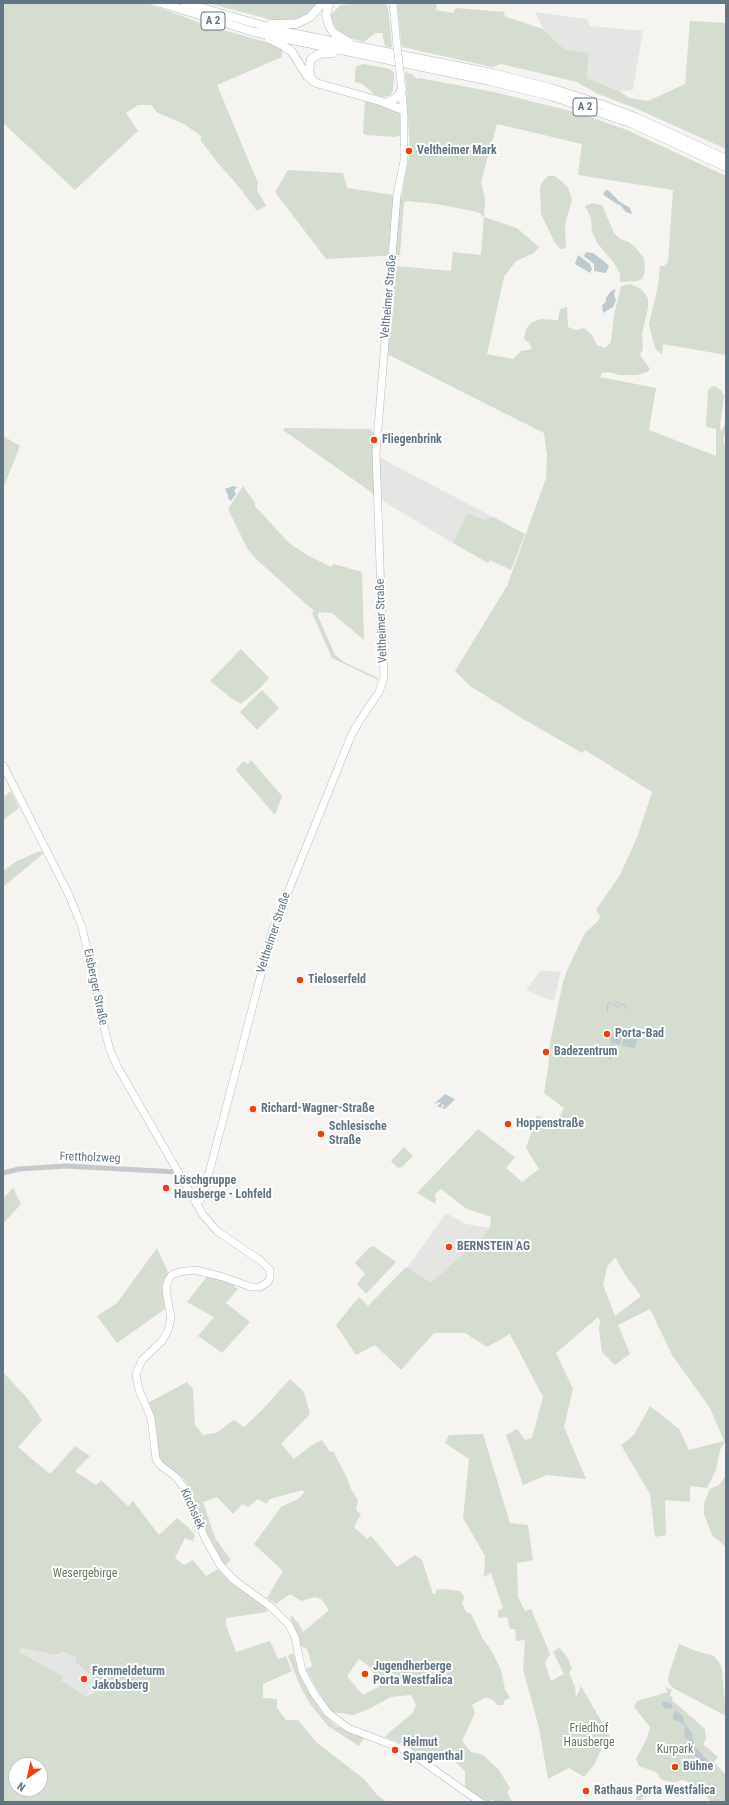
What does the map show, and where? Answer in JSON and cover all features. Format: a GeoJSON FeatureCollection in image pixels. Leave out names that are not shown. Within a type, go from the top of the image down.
{"type":"FeatureCollection","features":[{"type":"Feature","properties":{"kind":"highway","name":"A 2"},"geometry":{"type":"LineString","coordinates":[[161,3],[254,32],[514,78],[577,96],[641,120],[726,159]]}},
{"type":"Feature","properties":{"kind":"highway","name":"A 2"},"geometry":{"type":"LineString","coordinates":[[185,3],[251,23],[359,51],[557,98],[633,124],[726,167]]}},
{"type":"Feature","properties":{"kind":"highway"},"geometry":{"type":"LineString","coordinates":[[251,23],[280,25],[296,24],[310,17],[323,3]]}},
{"type":"Feature","properties":{"kind":"highway"},"geometry":{"type":"LineString","coordinates":[[329,3],[326,16],[330,28],[335,34],[359,51]]}},
{"type":"Feature","properties":{"kind":"highway"},"geometry":{"type":"LineString","coordinates":[[254,32],[284,46],[296,58],[307,76],[322,86],[403,106]]}},
{"type":"Feature","properties":{"kind":"highway"},"geometry":{"type":"LineString","coordinates":[[322,86],[309,74],[309,66],[312,59],[319,54],[359,51]]}},
{"type":"Feature","properties":{"kind":"highway"},"geometry":{"type":"LineString","coordinates":[[389,102],[397,97],[402,89]]}},
{"type":"Feature","properties":{"kind":"highway"},"geometry":{"type":"LineString","coordinates":[[380,101],[403,106]]}},
{"type":"Feature","properties":{"kind":"main road","name":"Veltheimer Straße"},"geometry":{"type":"LineString","coordinates":[[196,1204],[202,1198],[204,1192],[273,929],[351,736],[360,720],[380,692],[384,678],[376,454],[398,196],[404,160],[402,89],[393,3]]}},
{"type":"Feature","properties":{"kind":"main road","name":"Eisberger Straße"},"geometry":{"type":"LineString","coordinates":[[3,765],[69,894],[82,927],[110,1050],[117,1066],[196,1204]]}},
{"type":"Feature","properties":{"kind":"main road","name":"Kirchsiek"},"geometry":{"type":"LineString","coordinates":[[196,1204],[217,1231],[266,1264],[270,1270],[270,1277],[266,1284],[255,1288],[223,1277],[194,1270],[179,1272],[172,1275],[168,1280],[166,1291],[171,1318],[168,1331],[162,1341],[142,1360],[136,1374],[138,1390],[151,1418],[156,1459],[160,1465],[176,1477],[184,1488],[205,1538],[220,1565],[234,1580],[271,1607],[289,1625],[295,1637],[302,1671],[313,1692],[328,1713],[348,1728],[408,1751],[480,1802]]}},
{"type":"Feature","properties":{"kind":"street","name":"Frettholzweg"},"geometry":{"type":"LineString","coordinates":[[3,1173],[19,1169],[66,1166],[177,1172]]}},
{"type":"Feature","properties":{"kind":"shaded area"},"geometry":{"type":"Polygon","coordinates":[[[535,12],[587,19],[590,26],[643,31],[633,90],[619,91],[587,78],[589,53],[564,49],[543,29],[535,12]]]}},
{"type":"Feature","properties":{"kind":"shaded area"},"geometry":{"type":"Polygon","coordinates":[[[606,190],[630,208],[632,214],[626,212],[620,205],[605,196],[603,194],[606,190]]]}},
{"type":"Feature","properties":{"kind":"shaded area"},"geometry":{"type":"Polygon","coordinates":[[[586,252],[593,253],[609,266],[606,273],[594,271],[594,264],[584,256],[586,252]]]}},
{"type":"Feature","properties":{"kind":"shaded area"},"geometry":{"type":"Polygon","coordinates":[[[578,255],[590,264],[592,269],[590,273],[575,264],[578,255]]]}},
{"type":"Feature","properties":{"kind":"shaded area"},"geometry":{"type":"Polygon","coordinates":[[[616,289],[614,294],[616,300],[613,307],[603,313],[602,305],[606,302],[606,298],[611,291],[616,289]]]}},
{"type":"Feature","properties":{"kind":"shaded area"},"geometry":{"type":"Polygon","coordinates":[[[378,456],[493,517],[484,520],[467,513],[453,543],[381,500],[378,456]]]}},
{"type":"Feature","properties":{"kind":"shaded area"},"geometry":{"type":"Polygon","coordinates":[[[233,486],[237,487],[234,491],[236,494],[231,501],[228,498],[225,489],[233,486]]]}},
{"type":"Feature","properties":{"kind":"shaded area"},"geometry":{"type":"Polygon","coordinates":[[[541,970],[561,972],[554,1000],[552,1001],[526,990],[541,970]]]}},
{"type":"Feature","properties":{"kind":"shaded area"},"geometry":{"type":"Polygon","coordinates":[[[612,1033],[622,1035],[620,1045],[613,1043],[611,1060],[609,1060],[612,1043],[610,1042],[612,1033]]]}},
{"type":"Feature","properties":{"kind":"shaded area"},"geometry":{"type":"Polygon","coordinates":[[[624,1036],[637,1039],[635,1048],[622,1046],[624,1036]]]}},
{"type":"Feature","properties":{"kind":"shaded area"},"geometry":{"type":"Polygon","coordinates":[[[445,1094],[455,1099],[445,1109],[442,1108],[444,1105],[442,1104],[441,1108],[437,1106],[441,1103],[440,1102],[434,1104],[445,1094]]]}},
{"type":"Feature","properties":{"kind":"shaded area"},"geometry":{"type":"Polygon","coordinates":[[[446,1213],[466,1224],[489,1228],[483,1236],[431,1284],[407,1268],[446,1213]]]}},
{"type":"Feature","properties":{"kind":"shaded area"},"geometry":{"type":"Polygon","coordinates":[[[22,1648],[55,1655],[63,1652],[76,1657],[77,1662],[101,1685],[98,1688],[98,1691],[92,1693],[91,1696],[86,1697],[61,1680],[63,1676],[19,1652],[22,1648]]]}},
{"type":"Feature","properties":{"kind":"shaded area"},"geometry":{"type":"Polygon","coordinates":[[[664,1701],[671,1703],[673,1708],[666,1709],[662,1706],[662,1702],[664,1701]]]}},
{"type":"Feature","properties":{"kind":"shaded area"},"geometry":{"type":"Polygon","coordinates":[[[676,1710],[683,1716],[684,1723],[692,1733],[694,1745],[709,1762],[702,1762],[694,1755],[691,1742],[684,1736],[685,1727],[683,1724],[673,1719],[673,1715],[676,1710]]]}},
{"type":"Feature","properties":{"kind":"green space"},"geometry":{"type":"Polygon","coordinates":[[[3,3],[147,3],[203,24],[282,48],[282,57],[217,85],[258,183],[257,190],[266,206],[257,211],[201,141],[201,136],[184,124],[156,112],[152,105],[138,105],[126,113],[138,131],[75,190],[3,123],[3,3]]]}},
{"type":"Feature","properties":{"kind":"green space"},"geometry":{"type":"Polygon","coordinates":[[[208,3],[319,3],[314,10],[303,17],[272,20],[208,3]]]}},
{"type":"Feature","properties":{"kind":"green space"},"geometry":{"type":"Polygon","coordinates":[[[359,3],[386,4],[388,8],[391,48],[385,46],[382,33],[375,33],[364,42],[347,36],[338,30],[332,22],[331,14],[341,5],[359,3]]]}},
{"type":"Feature","properties":{"kind":"green space"},"geometry":{"type":"Polygon","coordinates":[[[397,3],[437,3],[436,10],[453,13],[456,8],[505,12],[504,16],[543,29],[564,49],[589,53],[587,78],[619,91],[629,98],[648,101],[685,84],[690,21],[726,23],[726,149],[635,108],[598,94],[577,82],[501,64],[492,67],[402,47],[397,3]]]}},
{"type":"Feature","properties":{"kind":"green space"},"geometry":{"type":"Polygon","coordinates":[[[363,64],[390,69],[394,73],[393,91],[389,96],[384,97],[375,95],[361,83],[355,82],[355,70],[357,66],[363,64]]]}},
{"type":"Feature","properties":{"kind":"green space"},"geometry":{"type":"Polygon","coordinates":[[[405,72],[412,74],[417,79],[419,78],[494,92],[582,114],[627,130],[726,176],[726,355],[663,344],[662,354],[656,350],[649,324],[658,286],[660,266],[664,266],[668,262],[673,190],[578,175],[582,144],[497,124],[481,181],[485,200],[484,217],[478,212],[436,204],[406,201],[404,203],[400,255],[326,259],[275,192],[288,170],[343,173],[347,188],[394,195],[401,199],[410,151],[405,72]]]}},
{"type":"Feature","properties":{"kind":"green space"},"geometry":{"type":"Polygon","coordinates":[[[365,100],[399,112],[401,114],[401,135],[396,137],[366,135],[363,133],[365,100]]]}},
{"type":"Feature","properties":{"kind":"green space"},"geometry":{"type":"Polygon","coordinates":[[[548,176],[555,176],[568,187],[572,200],[565,225],[566,248],[560,249],[554,241],[541,214],[540,187],[548,176]]]}},
{"type":"Feature","properties":{"kind":"green space"},"geometry":{"type":"Polygon","coordinates":[[[592,203],[602,205],[614,233],[620,239],[629,242],[635,247],[644,258],[645,272],[642,279],[637,281],[620,282],[620,274],[614,263],[598,244],[592,232],[591,218],[585,206],[592,203]]]}},
{"type":"Feature","properties":{"kind":"green space"},"geometry":{"type":"Polygon","coordinates":[[[484,217],[517,228],[539,247],[534,253],[516,261],[504,277],[487,354],[513,359],[521,351],[532,349],[529,343],[524,339],[526,329],[531,323],[540,319],[558,320],[560,309],[567,307],[568,327],[576,330],[584,328],[592,335],[597,345],[605,348],[611,342],[614,315],[621,286],[630,284],[641,289],[648,298],[648,308],[642,333],[643,349],[640,355],[650,369],[647,372],[637,375],[619,375],[610,372],[602,373],[600,377],[656,388],[649,430],[716,456],[716,429],[706,427],[708,391],[710,388],[715,386],[721,390],[724,396],[720,425],[721,432],[726,422],[726,430],[723,440],[726,448],[726,1440],[720,1450],[716,1470],[707,1488],[690,1486],[690,1502],[665,1500],[666,1535],[655,1537],[650,1494],[621,1445],[634,1435],[650,1406],[679,1429],[689,1450],[724,1441],[710,1408],[672,1355],[650,1309],[618,1325],[630,1354],[615,1365],[602,1352],[599,1329],[600,1321],[598,1317],[556,1353],[573,1389],[564,1427],[586,1479],[547,1475],[523,1485],[506,1435],[517,1429],[525,1440],[532,1438],[543,1397],[510,1334],[487,1347],[465,1333],[434,1333],[401,1370],[375,1345],[356,1355],[336,1325],[359,1297],[368,1306],[406,1267],[431,1283],[483,1236],[490,1227],[491,1217],[465,1208],[441,1189],[435,1194],[436,1204],[417,1193],[478,1129],[515,1157],[506,1168],[522,1182],[539,1169],[526,1148],[537,1115],[555,1125],[564,1108],[544,1093],[550,1043],[563,982],[585,933],[599,920],[600,916],[596,910],[620,875],[638,835],[652,792],[585,750],[582,753],[525,720],[470,686],[455,671],[507,586],[546,478],[547,455],[544,433],[387,354],[386,351],[391,320],[396,266],[451,271],[453,252],[481,255],[484,217]],[[615,1257],[607,1267],[603,1285],[615,1316],[641,1296],[624,1273],[615,1257]]]}},
{"type":"Feature","properties":{"kind":"green space"},"geometry":{"type":"Polygon","coordinates":[[[284,428],[370,429],[374,434],[374,494],[283,430],[284,428]]]}},
{"type":"Feature","properties":{"kind":"green space"},"geometry":{"type":"Polygon","coordinates":[[[3,436],[20,446],[3,489],[3,436]]]}},
{"type":"Feature","properties":{"kind":"green space"},"geometry":{"type":"Polygon","coordinates":[[[243,486],[255,503],[255,506],[289,543],[307,555],[331,567],[334,564],[362,572],[364,640],[332,613],[319,612],[318,616],[335,655],[344,662],[378,678],[378,680],[332,658],[312,613],[314,611],[256,559],[247,548],[228,509],[243,486]]]}},
{"type":"Feature","properties":{"kind":"green space"},"geometry":{"type":"Polygon","coordinates":[[[467,513],[484,520],[493,517],[525,534],[511,570],[490,560],[488,563],[453,543],[467,513]]]}},
{"type":"Feature","properties":{"kind":"green space"},"geometry":{"type":"Polygon","coordinates":[[[241,649],[269,678],[260,688],[241,704],[210,681],[241,649]]]}},
{"type":"Feature","properties":{"kind":"green space"},"geometry":{"type":"Polygon","coordinates":[[[262,690],[279,708],[257,730],[240,712],[262,690]]]}},
{"type":"Feature","properties":{"kind":"green space"},"geometry":{"type":"Polygon","coordinates":[[[251,760],[282,796],[275,815],[236,770],[243,761],[248,764],[251,760]]]}},
{"type":"Feature","properties":{"kind":"green space"},"geometry":{"type":"Polygon","coordinates":[[[11,791],[19,808],[3,820],[3,797],[11,791]]]}},
{"type":"Feature","properties":{"kind":"green space"},"geometry":{"type":"Polygon","coordinates":[[[40,851],[44,853],[3,887],[3,871],[17,861],[40,851]]]}},
{"type":"Feature","properties":{"kind":"green space"},"geometry":{"type":"Polygon","coordinates":[[[404,1147],[413,1156],[402,1167],[398,1168],[391,1161],[404,1147]]]}},
{"type":"Feature","properties":{"kind":"green space"},"geometry":{"type":"Polygon","coordinates":[[[13,1188],[21,1204],[3,1224],[3,1198],[13,1188]]]}},
{"type":"Feature","properties":{"kind":"green space"},"geometry":{"type":"Polygon","coordinates":[[[373,1246],[396,1262],[366,1294],[357,1284],[365,1274],[355,1263],[369,1248],[373,1246]]]}},
{"type":"Feature","properties":{"kind":"green space"},"geometry":{"type":"Polygon","coordinates":[[[157,1248],[169,1274],[162,1284],[165,1309],[117,1343],[97,1316],[117,1303],[157,1248]]]}},
{"type":"Feature","properties":{"kind":"green space"},"geometry":{"type":"Polygon","coordinates":[[[208,1275],[233,1282],[234,1287],[238,1289],[226,1303],[250,1322],[222,1353],[198,1336],[214,1317],[187,1302],[208,1275]]]}},
{"type":"Feature","properties":{"kind":"green space","name":"Wesergebirge"},"geometry":{"type":"Polygon","coordinates":[[[3,1372],[27,1398],[42,1420],[18,1447],[50,1474],[75,1446],[90,1456],[76,1470],[76,1472],[96,1485],[101,1480],[128,1506],[133,1501],[159,1535],[177,1518],[188,1527],[195,1536],[193,1539],[195,1542],[185,1538],[175,1558],[184,1565],[193,1560],[206,1576],[218,1569],[230,1582],[264,1606],[268,1612],[226,1618],[226,1625],[236,1652],[270,1641],[278,1659],[286,1656],[292,1671],[263,1684],[263,1698],[277,1699],[277,1708],[286,1720],[298,1720],[316,1742],[364,1779],[378,1796],[387,1802],[3,1802],[3,1372]],[[22,1648],[19,1652],[63,1676],[61,1680],[86,1697],[98,1691],[98,1688],[101,1685],[76,1662],[76,1657],[63,1652],[55,1655],[22,1648]]]}},
{"type":"Feature","properties":{"kind":"green space"},"geometry":{"type":"Polygon","coordinates":[[[290,1379],[304,1392],[310,1414],[281,1444],[294,1459],[312,1445],[322,1440],[330,1452],[333,1451],[351,1489],[358,1500],[356,1510],[361,1514],[354,1527],[367,1539],[371,1536],[397,1567],[415,1555],[422,1560],[433,1594],[436,1593],[436,1590],[442,1589],[460,1591],[464,1597],[462,1603],[466,1612],[471,1614],[483,1639],[491,1650],[501,1670],[505,1689],[510,1698],[505,1700],[503,1705],[497,1705],[493,1700],[486,1697],[472,1705],[475,1713],[462,1741],[471,1752],[483,1755],[499,1770],[510,1788],[507,1792],[512,1802],[496,1802],[493,1800],[487,1802],[465,1788],[465,1771],[451,1758],[439,1762],[430,1755],[421,1752],[419,1754],[403,1744],[385,1737],[412,1714],[416,1705],[411,1695],[391,1697],[369,1709],[353,1715],[333,1713],[321,1697],[306,1669],[312,1666],[307,1649],[298,1645],[290,1618],[292,1616],[299,1624],[303,1632],[329,1610],[321,1599],[315,1597],[301,1601],[290,1594],[276,1604],[267,1598],[283,1571],[254,1544],[281,1507],[298,1499],[304,1493],[303,1490],[270,1499],[266,1504],[258,1499],[248,1507],[242,1504],[233,1514],[217,1497],[203,1502],[215,1538],[231,1560],[224,1566],[212,1547],[187,1484],[183,1478],[164,1464],[160,1459],[156,1445],[156,1425],[148,1403],[187,1382],[193,1389],[195,1425],[203,1435],[216,1433],[234,1420],[244,1427],[262,1410],[290,1379]],[[359,1659],[347,1676],[363,1695],[380,1686],[370,1667],[359,1659]]]}},
{"type":"Feature","properties":{"kind":"green space","name":"Friedhof Hausberge"},"geometry":{"type":"Polygon","coordinates":[[[483,1434],[510,1523],[528,1525],[533,1560],[517,1563],[518,1597],[525,1611],[531,1609],[550,1654],[545,1663],[551,1681],[564,1674],[553,1652],[559,1647],[568,1658],[572,1669],[569,1672],[575,1687],[576,1697],[581,1686],[611,1738],[602,1748],[594,1765],[584,1777],[569,1768],[548,1779],[539,1728],[523,1669],[525,1640],[516,1641],[515,1629],[510,1629],[507,1617],[498,1618],[498,1611],[503,1608],[491,1573],[484,1577],[485,1556],[463,1518],[469,1459],[445,1443],[449,1435],[483,1434]]]}},
{"type":"Feature","properties":{"kind":"green space"},"geometry":{"type":"Polygon","coordinates":[[[726,1475],[726,1547],[712,1535],[704,1514],[704,1503],[710,1489],[719,1485],[726,1475]]]}},
{"type":"Feature","properties":{"kind":"green space"},"geometry":{"type":"Polygon","coordinates":[[[679,1644],[714,1656],[720,1664],[722,1669],[726,1716],[673,1688],[669,1684],[668,1677],[679,1644]]]}},
{"type":"Feature","properties":{"kind":"green space"},"geometry":{"type":"Polygon","coordinates":[[[293,1653],[301,1678],[321,1711],[336,1726],[364,1738],[359,1746],[328,1726],[310,1704],[300,1686],[288,1656],[293,1653]]]}},
{"type":"Feature","properties":{"kind":"green space","name":"Kurpark"},"geometry":{"type":"Polygon","coordinates":[[[665,1687],[672,1690],[670,1695],[673,1698],[672,1700],[705,1729],[706,1739],[703,1744],[718,1757],[714,1762],[726,1775],[726,1802],[711,1802],[701,1789],[688,1782],[683,1780],[675,1782],[666,1781],[661,1779],[656,1772],[639,1766],[636,1759],[647,1738],[650,1727],[634,1707],[637,1701],[668,1692],[665,1687]]]}},
{"type":"Feature","properties":{"kind":"green space"},"geometry":{"type":"Polygon","coordinates":[[[624,1790],[647,1792],[646,1798],[644,1796],[642,1798],[643,1800],[636,1799],[637,1796],[627,1792],[626,1795],[624,1790]]]}},
{"type":"Feature","properties":{"kind":"waterway"},"geometry":{"type":"LineString","coordinates":[[615,1005],[617,1002],[620,1004]]}},
{"type":"Feature","properties":{"kind":"waterway"},"geometry":{"type":"LineString","coordinates":[[607,1013],[608,1003],[613,1003],[618,1008],[620,1004]]}},
{"type":"Feature","properties":{"kind":"waterway"},"geometry":{"type":"LineString","coordinates":[[621,1005],[624,1004],[627,1009]]}},
{"type":"Feature","properties":{"kind":"place","name":"Veltheimer Mark"},"geometry":{"type":"Point","coordinates":[409,151]}},
{"type":"Feature","properties":{"kind":"place","name":"Fliegenbrink"},"geometry":{"type":"Point","coordinates":[374,440]}},
{"type":"Feature","properties":{"kind":"place","name":"Tieloserfeld"},"geometry":{"type":"Point","coordinates":[300,980]}},
{"type":"Feature","properties":{"kind":"place","name":"Porta-Bad"},"geometry":{"type":"Point","coordinates":[607,1034]}},
{"type":"Feature","properties":{"kind":"place","name":"Badezentrum"},"geometry":{"type":"Point","coordinates":[546,1052]}},
{"type":"Feature","properties":{"kind":"place","name":"Richard-Wagner-Straße"},"geometry":{"type":"Point","coordinates":[253,1109]}},
{"type":"Feature","properties":{"kind":"place","name":"Hoppenstraße"},"geometry":{"type":"Point","coordinates":[508,1124]}},
{"type":"Feature","properties":{"kind":"place","name":"Schlesische Straße"},"geometry":{"type":"Point","coordinates":[321,1134]}},
{"type":"Feature","properties":{"kind":"place","name":"Löschgruppe Hausberge - Lohfeld"},"geometry":{"type":"Point","coordinates":[166,1188]}},
{"type":"Feature","properties":{"kind":"place","name":"BERNSTEIN AG"},"geometry":{"type":"Point","coordinates":[449,1247]}},
{"type":"Feature","properties":{"kind":"place","name":"Jugendherberge Porta Westfalica"},"geometry":{"type":"Point","coordinates":[365,1674]}},
{"type":"Feature","properties":{"kind":"place","name":"Fernmeldeturm Jakobsberg"},"geometry":{"type":"Point","coordinates":[84,1679]}},
{"type":"Feature","properties":{"kind":"place","name":"Helmut Spangenthal"},"geometry":{"type":"Point","coordinates":[395,1750]}},
{"type":"Feature","properties":{"kind":"place","name":"Bühne"},"geometry":{"type":"Point","coordinates":[675,1767]}},
{"type":"Feature","properties":{"kind":"place","name":"Rathaus Porta Westfalica"},"geometry":{"type":"Point","coordinates":[586,1791]}}]}
